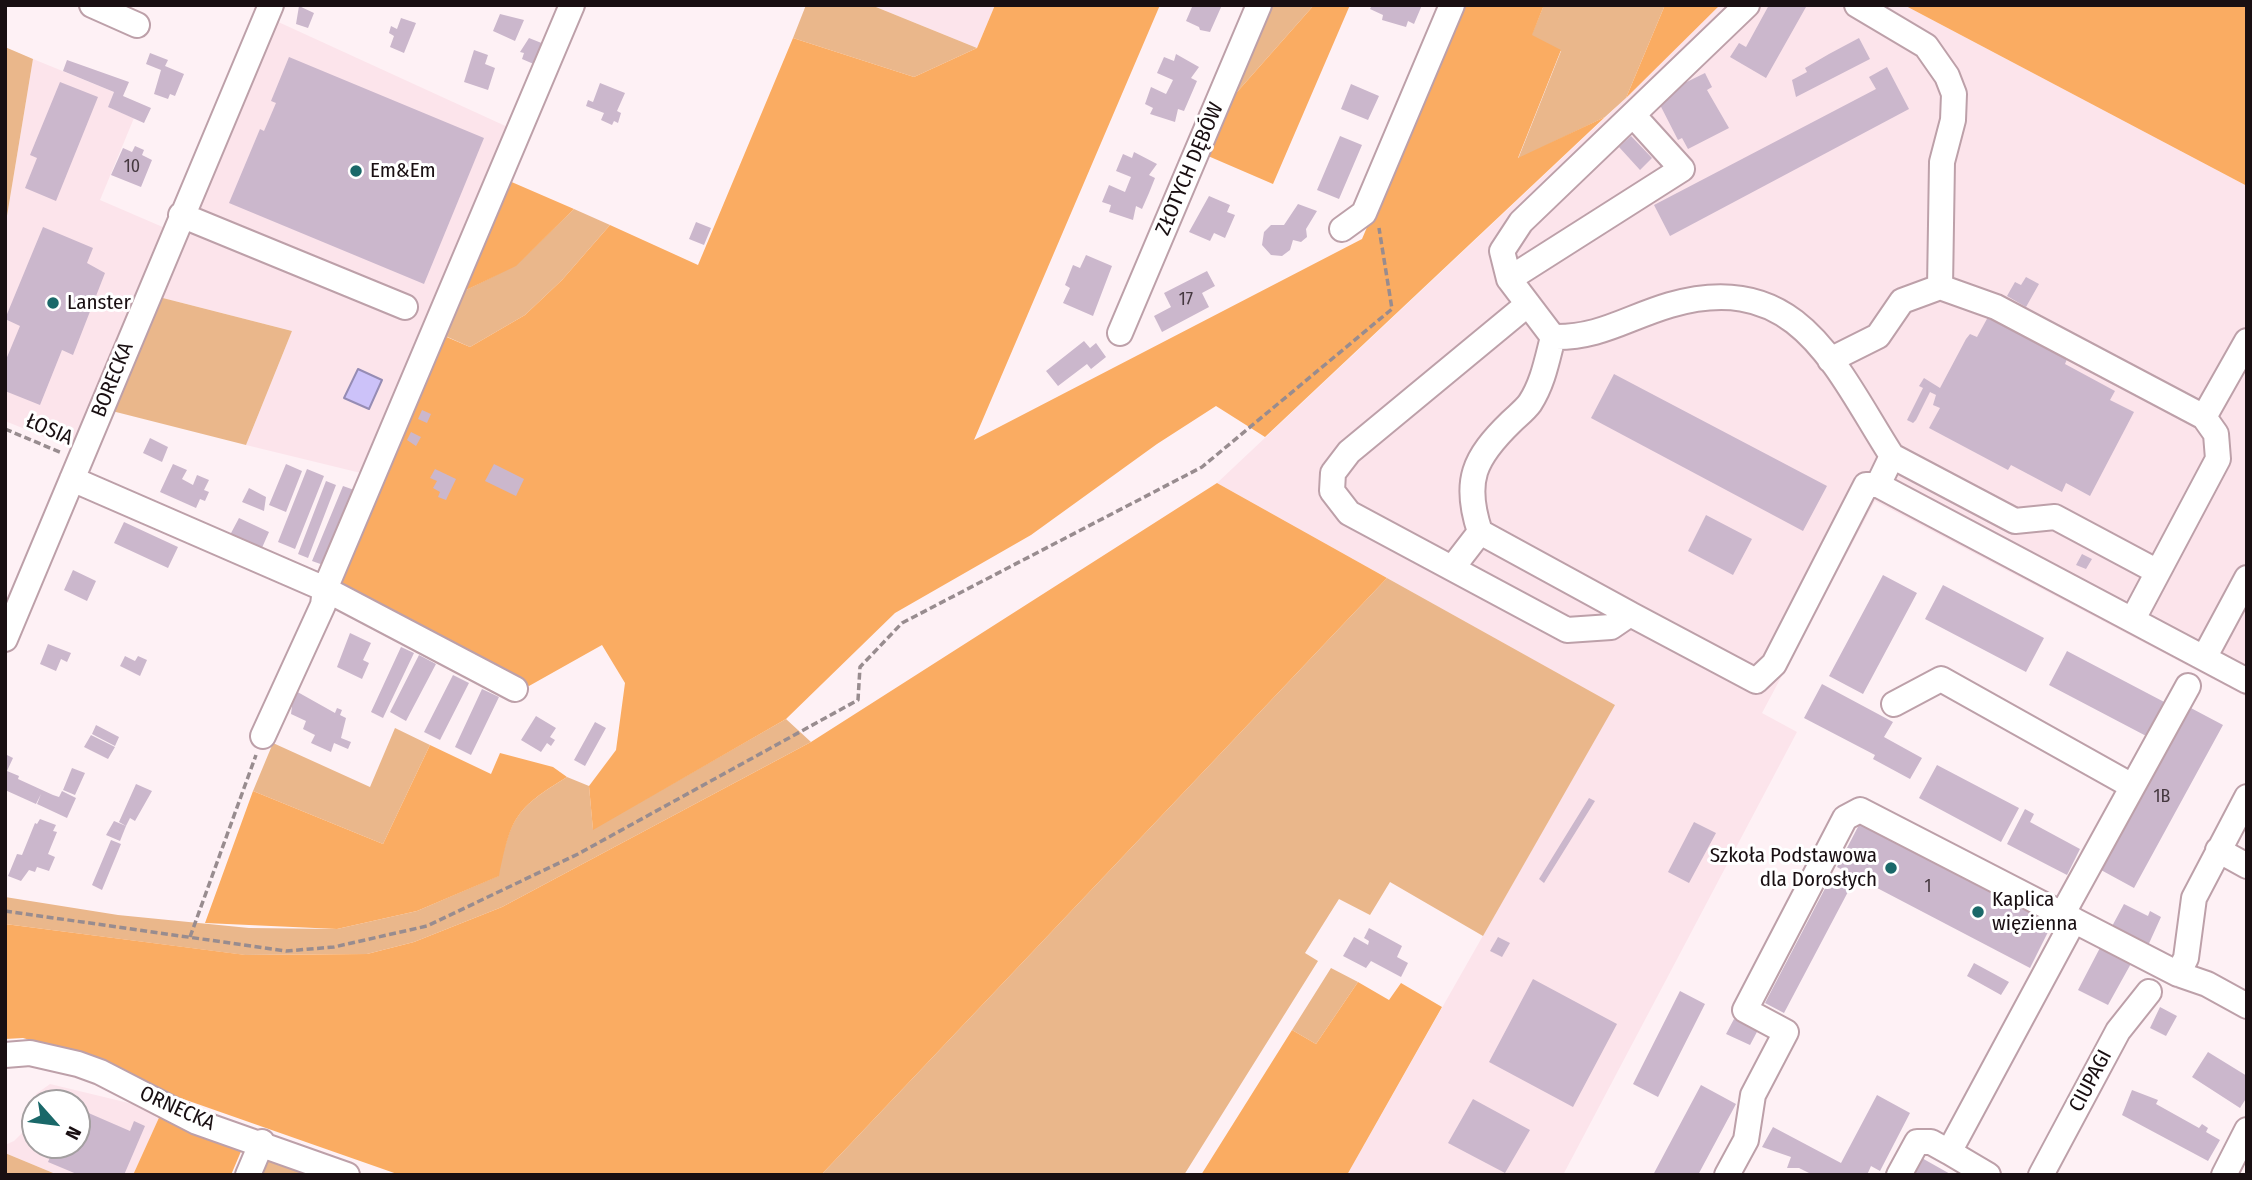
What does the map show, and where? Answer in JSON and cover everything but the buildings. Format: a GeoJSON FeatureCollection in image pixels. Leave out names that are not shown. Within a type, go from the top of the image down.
{"type":"FeatureCollection","features":[{"type":"Feature","properties":{"kind":"street"},"geometry":{"type":"LineString","coordinates":[[92,5],[137,25]]}},
{"type":"Feature","properties":{"kind":"street"},"geometry":{"type":"LineString","coordinates":[[263,736],[323,606],[324,589],[572,5]]}},
{"type":"Feature","properties":{"kind":"street","name":"ZŁOTYCH DĘBÓW"},"geometry":{"type":"LineString","coordinates":[[1121,333],[1259,5]]}},
{"type":"Feature","properties":{"kind":"street"},"geometry":{"type":"LineString","coordinates":[[1342,229],[1364,214],[1452,5]]}},
{"type":"Feature","properties":{"kind":"street"},"geometry":{"type":"LineString","coordinates":[[1553,337],[1509,279],[1502,251],[1521,222],[1747,5]]}},
{"type":"Feature","properties":{"kind":"street"},"geometry":{"type":"LineString","coordinates":[[1857,5],[1926,46],[1942,66],[1954,94],[1953,120],[1942,162],[1940,287]]}},
{"type":"Feature","properties":{"kind":"street","name":"BORECKA"},"geometry":{"type":"LineString","coordinates":[[5,639],[266,7]]}},
{"type":"Feature","properties":{"kind":"street"},"geometry":{"type":"LineString","coordinates":[[1509,279],[1682,169],[1633,115]]}},
{"type":"Feature","properties":{"kind":"street"},"geometry":{"type":"LineString","coordinates":[[181,215],[405,307]]}},
{"type":"Feature","properties":{"kind":"street"},"geometry":{"type":"LineString","coordinates":[[1830,360],[1878,335],[1902,301],[1940,287],[1996,307],[2204,418],[2216,434],[2218,458],[2133,619]]}},
{"type":"Feature","properties":{"kind":"street"},"geometry":{"type":"LineString","coordinates":[[1553,337],[1581,338],[1669,305],[1710,296],[1740,297],[1778,310],[1812,333],[1892,456],[2015,521],[2054,517],[2158,572]]}},
{"type":"Feature","properties":{"kind":"street"},"geometry":{"type":"LineString","coordinates":[[1528,304],[1349,452],[1333,473],[1332,491],[1349,513],[1567,631],[1611,627],[1630,614]]}},
{"type":"Feature","properties":{"kind":"street"},"geometry":{"type":"LineString","coordinates":[[1553,337],[1540,384],[1529,405],[1486,448],[1475,470],[1472,507],[1480,532],[1756,681],[1774,664],[1866,485],[1878,485],[2247,681]]}},
{"type":"Feature","properties":{"kind":"street"},"geometry":{"type":"LineString","coordinates":[[2204,418],[2247,341]]}},
{"type":"Feature","properties":{"kind":"street"},"geometry":{"type":"LineString","coordinates":[[1878,485],[1892,456]]}},
{"type":"Feature","properties":{"kind":"street"},"geometry":{"type":"LineString","coordinates":[[76,470],[324,589],[514,689]]}},
{"type":"Feature","properties":{"kind":"street"},"geometry":{"type":"LineString","coordinates":[[2015,521],[2016,558]]}},
{"type":"Feature","properties":{"kind":"street"},"geometry":{"type":"LineString","coordinates":[[1453,567],[1480,532]]}},
{"type":"Feature","properties":{"kind":"street"},"geometry":{"type":"LineString","coordinates":[[2204,658],[2247,578]]}},
{"type":"Feature","properties":{"kind":"street"},"geometry":{"type":"LineString","coordinates":[[1894,704],[1941,680],[2132,786]]}},
{"type":"Feature","properties":{"kind":"street"},"geometry":{"type":"LineString","coordinates":[[1949,1152],[2132,786],[2188,686]]}},
{"type":"Feature","properties":{"kind":"street"},"geometry":{"type":"LineString","coordinates":[[2178,974],[2186,958],[2190,908],[2247,797]]}},
{"type":"Feature","properties":{"kind":"street"},"geometry":{"type":"LineString","coordinates":[[1727,1175],[1746,1140],[1753,1096],[1786,1032],[1745,1010],[1845,818],[1865,810],[2178,974],[2207,984],[2247,1006]]}},
{"type":"Feature","properties":{"kind":"street"},"geometry":{"type":"LineString","coordinates":[[2218,850],[2247,866]]}},
{"type":"Feature","properties":{"kind":"street","name":"CIUPAGI"},"geometry":{"type":"LineString","coordinates":[[2041,1175],[2118,1031],[2149,992]]}},
{"type":"Feature","properties":{"kind":"street","name":"ORNECKA"},"geometry":{"type":"LineString","coordinates":[[5,1055],[30,1054],[89,1068],[197,1122],[262,1142],[347,1175]]}},
{"type":"Feature","properties":{"kind":"street"},"geometry":{"type":"LineString","coordinates":[[2224,1175],[2247,1130]]}},
{"type":"Feature","properties":{"kind":"street"},"geometry":{"type":"LineString","coordinates":[[248,1175],[262,1142]]}},
{"type":"Feature","properties":{"kind":"street"},"geometry":{"type":"LineString","coordinates":[[1899,1175],[1917,1142],[1931,1142],[1988,1175]]}},
{"type":"Feature","properties":{"kind":"path"},"geometry":{"type":"LineString","coordinates":[[5,911],[286,951],[334,947],[428,926],[578,854],[858,700],[860,667],[902,624],[1202,467],[1392,309],[1378,225]]}},
{"type":"Feature","properties":{"kind":"path","name":"ŁOSIA"},"geometry":{"type":"LineString","coordinates":[[5,429],[76,470]]}},
{"type":"Feature","properties":{"kind":"path"},"geometry":{"type":"LineString","coordinates":[[190,937],[263,736]]}},
{"type":"Feature","properties":{"kind":"shaded area"},"geometry":{"type":"Polygon","coordinates":[[[806,5],[871,5],[977,48],[914,77],[793,38],[806,5]]]}},
{"type":"Feature","properties":{"kind":"shaded area"},"geometry":{"type":"Polygon","coordinates":[[[871,5],[995,5],[977,48],[871,5]]]}},
{"type":"Feature","properties":{"kind":"shaded area"},"geometry":{"type":"Polygon","coordinates":[[[995,5],[1160,5],[974,440],[1362,239],[1461,5],[1544,5],[1532,35],[1561,50],[1518,158],[1605,117],[1265,437],[1216,406],[1157,444],[1031,535],[895,613],[786,719],[593,830],[589,786],[616,750],[625,683],[602,645],[529,686],[334,584],[442,335],[470,347],[525,315],[562,280],[610,225],[698,265],[793,38],[914,77],[977,48],[995,5]]]}},
{"type":"Feature","properties":{"kind":"shaded area"},"geometry":{"type":"Polygon","coordinates":[[[1272,5],[1314,5],[1230,100],[1272,5]]]}},
{"type":"Feature","properties":{"kind":"shaded area"},"geometry":{"type":"Polygon","coordinates":[[[1314,5],[1350,5],[1273,184],[1208,156],[1230,100],[1314,5]]]}},
{"type":"Feature","properties":{"kind":"shaded area"},"geometry":{"type":"Polygon","coordinates":[[[1544,5],[1665,5],[1626,98],[1605,117],[1518,159],[1561,51],[1531,36],[1544,5]]]}},
{"type":"Feature","properties":{"kind":"shaded area"},"geometry":{"type":"Polygon","coordinates":[[[1665,5],[1720,5],[1626,98],[1665,5]]]}},
{"type":"Feature","properties":{"kind":"shaded area"},"geometry":{"type":"Polygon","coordinates":[[[1720,5],[1904,5],[2247,186],[2247,697],[1875,501],[1762,713],[1797,732],[1563,1175],[1347,1175],[1614,705],[1217,483],[1626,98],[1720,5]]]}},
{"type":"Feature","properties":{"kind":"shaded area"},"geometry":{"type":"Polygon","coordinates":[[[1904,5],[2247,5],[2247,186],[1904,5]]]}},
{"type":"Feature","properties":{"kind":"shaded area"},"geometry":{"type":"Polygon","coordinates":[[[274,20],[512,129],[369,475],[246,445],[292,331],[159,297],[274,20]]]}},
{"type":"Feature","properties":{"kind":"shaded area"},"geometry":{"type":"Polygon","coordinates":[[[5,47],[33,59],[5,228],[5,47]]]}},
{"type":"Feature","properties":{"kind":"shaded area"},"geometry":{"type":"Polygon","coordinates":[[[33,59],[114,92],[108,107],[134,118],[100,200],[165,228],[72,448],[5,421],[5,228],[33,59]]]}},
{"type":"Feature","properties":{"kind":"shaded area"},"geometry":{"type":"Polygon","coordinates":[[[507,180],[574,209],[516,266],[462,292],[507,180]]]}},
{"type":"Feature","properties":{"kind":"shaded area"},"geometry":{"type":"Polygon","coordinates":[[[574,209],[610,225],[562,280],[525,315],[470,347],[443,335],[462,292],[516,265],[574,209]]]}},
{"type":"Feature","properties":{"kind":"shaded area"},"geometry":{"type":"Polygon","coordinates":[[[159,297],[292,331],[246,445],[112,411],[159,297]]]}},
{"type":"Feature","properties":{"kind":"shaded area"},"geometry":{"type":"Polygon","coordinates":[[[358,369],[382,380],[369,409],[344,398],[358,369]]]}},
{"type":"Feature","properties":{"kind":"shaded area"},"geometry":{"type":"Polygon","coordinates":[[[1217,483],[1387,578],[821,1175],[400,1175],[149,1087],[84,1056],[23,1038],[5,1039],[5,924],[246,955],[367,954],[414,942],[502,907],[811,742],[1217,483]]]}},
{"type":"Feature","properties":{"kind":"shaded area"},"geometry":{"type":"Polygon","coordinates":[[[1387,578],[1615,705],[1483,936],[1390,882],[1370,915],[1339,899],[1305,953],[1318,961],[1184,1175],[821,1175],[1387,578]]]}},
{"type":"Feature","properties":{"kind":"shaded area"},"geometry":{"type":"Polygon","coordinates":[[[786,719],[811,742],[502,907],[414,942],[367,954],[245,955],[5,924],[5,897],[118,915],[249,928],[337,929],[417,911],[498,876],[507,840],[518,816],[536,798],[567,777],[589,786],[593,829],[786,719]]]}},
{"type":"Feature","properties":{"kind":"shaded area"},"geometry":{"type":"Polygon","coordinates":[[[395,728],[430,745],[383,844],[253,791],[273,743],[370,787],[395,728]]]}},
{"type":"Feature","properties":{"kind":"shaded area"},"geometry":{"type":"Polygon","coordinates":[[[430,745],[491,774],[500,753],[553,767],[567,777],[536,798],[518,816],[507,840],[499,876],[417,911],[337,929],[205,923],[253,791],[383,844],[430,745]]]}},
{"type":"Feature","properties":{"kind":"shaded area"},"geometry":{"type":"Polygon","coordinates":[[[1331,968],[1358,982],[1316,1044],[1292,1030],[1331,968]]]}},
{"type":"Feature","properties":{"kind":"shaded area"},"geometry":{"type":"Polygon","coordinates":[[[1358,982],[1389,1000],[1401,983],[1442,1007],[1347,1175],[1201,1175],[1292,1030],[1316,1044],[1358,982]]]}},
{"type":"Feature","properties":{"kind":"shaded area"},"geometry":{"type":"Polygon","coordinates":[[[50,1084],[71,1089],[43,1089],[50,1084]]]}},
{"type":"Feature","properties":{"kind":"shaded area"},"geometry":{"type":"Polygon","coordinates":[[[91,1094],[162,1111],[133,1175],[58,1175],[5,1153],[5,1145],[21,1134],[21,1159],[91,1159],[91,1094]]]}},
{"type":"Feature","properties":{"kind":"shaded area"},"geometry":{"type":"Polygon","coordinates":[[[162,1111],[242,1149],[231,1175],[133,1175],[162,1111]]]}},
{"type":"Feature","properties":{"kind":"shaded area"},"geometry":{"type":"Polygon","coordinates":[[[5,1153],[58,1175],[5,1175],[5,1153]]]}},
{"type":"Feature","properties":{"kind":"shaded area"},"geometry":{"type":"Polygon","coordinates":[[[269,1154],[333,1175],[260,1175],[269,1154]]]}},
{"type":"Feature","properties":{"kind":"place","name":"Em&Em"},"geometry":{"type":"Point","coordinates":[356,171]}},
{"type":"Feature","properties":{"kind":"place","name":"Lanster"},"geometry":{"type":"Point","coordinates":[53,303]}},
{"type":"Feature","properties":{"kind":"place","name":"Szkoła Podstawowa dla Dorosłych"},"geometry":{"type":"Point","coordinates":[1891,868]}},
{"type":"Feature","properties":{"kind":"place","name":"Kaplica więzienna"},"geometry":{"type":"Point","coordinates":[1978,912]}}]}
